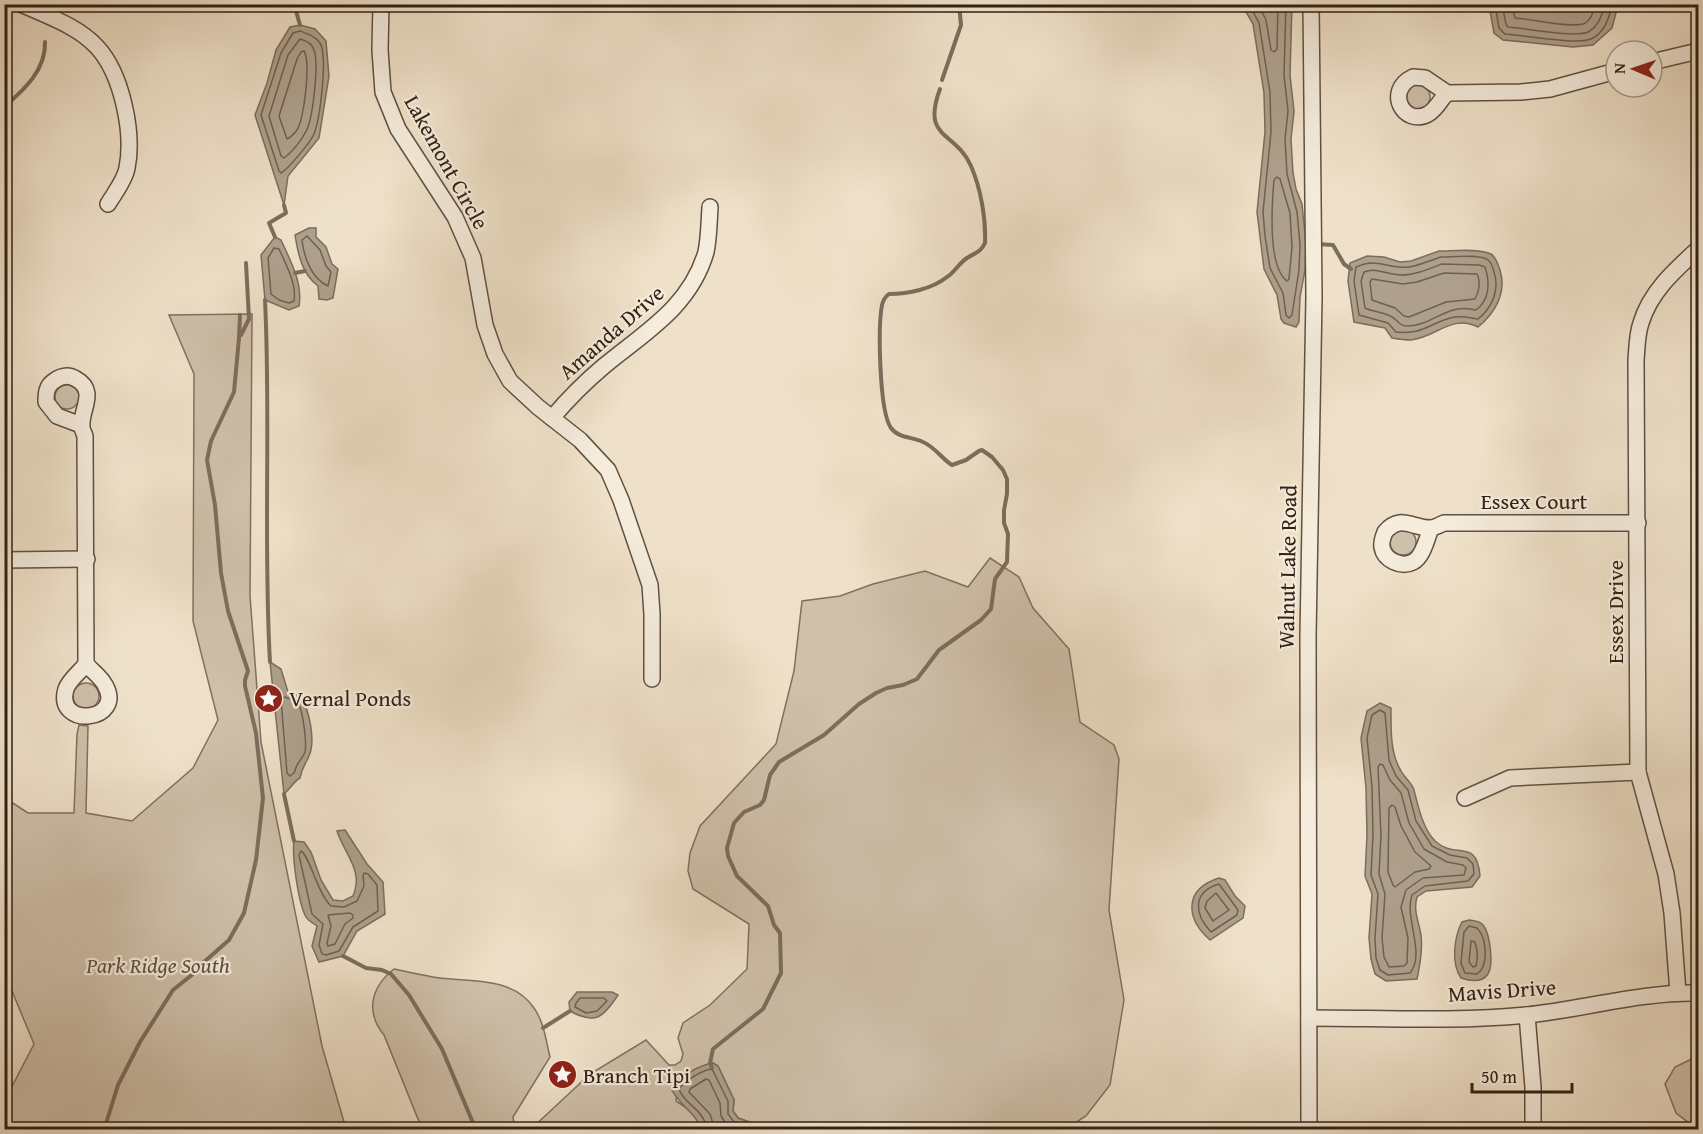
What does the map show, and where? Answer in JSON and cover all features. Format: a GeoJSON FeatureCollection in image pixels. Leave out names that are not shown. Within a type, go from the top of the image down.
{"type":"FeatureCollection","features":[{"type":"Feature","properties":{"kind":"street"},"geometry":{"type":"LineString","coordinates":[[21,4],[68,25],[97,46],[110,64],[118,83],[125,111],[129,151],[127,171],[108,204]]}},
{"type":"Feature","properties":{"kind":"street","name":"Lakemont Circle"},"geometry":{"type":"LineString","coordinates":[[381,4],[380,50],[383,92],[398,129],[455,217],[473,258],[485,325],[495,354],[510,381],[580,440],[608,470],[621,500],[650,585],[652,679]]}},
{"type":"Feature","properties":{"kind":"street","name":"Walnut Lake Road"},"geometry":{"type":"LineString","coordinates":[[1309,1130],[1308,636],[1314,297],[1311,4]]}},
{"type":"Feature","properties":{"kind":"street"},"geometry":{"type":"LineString","coordinates":[[1664,59],[1698,51]]}},
{"type":"Feature","properties":{"kind":"street"},"geometry":{"type":"LineString","coordinates":[[1447,93],[1521,92],[1550,89],[1604,74]]}},
{"type":"Feature","properties":{"kind":"street","name":"Amanda Drive"},"geometry":{"type":"LineString","coordinates":[[552,418],[572,394],[663,320],[684,299],[706,251],[710,207]]}},
{"type":"Feature","properties":{"kind":"street","name":"Essex Drive"},"geometry":{"type":"LineString","coordinates":[[1678,993],[1672,913],[1666,874],[1638,772],[1636,360],[1640,323],[1652,298],[1674,271],[1698,249]]}},
{"type":"Feature","properties":{"kind":"street"},"geometry":{"type":"LineString","coordinates":[[81,425],[85,436],[86,664]]}},
{"type":"Feature","properties":{"kind":"street","name":"Essex Court"},"geometry":{"type":"LineString","coordinates":[[1431,528],[1444,523],[1638,523]]}},
{"type":"Feature","properties":{"kind":"street"},"geometry":{"type":"LineString","coordinates":[[4,560],[87,559]]}},
{"type":"Feature","properties":{"kind":"street"},"geometry":{"type":"LineString","coordinates":[[1465,798],[1510,778],[1638,772]]}},
{"type":"Feature","properties":{"kind":"street","name":"Mavis Drive"},"geometry":{"type":"LineString","coordinates":[[1309,1018],[1527,1015],[1656,994],[1698,993]]}},
{"type":"Feature","properties":{"kind":"street"},"geometry":{"type":"LineString","coordinates":[[1527,1015],[1533,1087],[1533,1130]]}},
{"type":"Feature","properties":{"kind":"green space"},"geometry":{"type":"Polygon","coordinates":[[[1418,85],[1427,88],[1430,97],[1427,106],[1418,109],[1409,106],[1406,97],[1409,88],[1418,85]]]}},
{"type":"Feature","properties":{"kind":"green space","name":"Park Ridge South"},"geometry":{"type":"Polygon","coordinates":[[[252,314],[250,596],[261,742],[322,1046],[346,1129],[5,1129],[5,1100],[34,1044],[5,974],[5,798],[28,813],[74,813],[77,734],[79,725],[88,726],[86,813],[132,821],[193,768],[218,720],[193,621],[194,374],[169,315],[252,314]]]}},
{"type":"Feature","properties":{"kind":"green space"},"geometry":{"type":"Polygon","coordinates":[[[67,385],[76,388],[79,397],[76,406],[67,409],[58,406],[55,397],[58,388],[67,385]]]}},
{"type":"Feature","properties":{"kind":"green space"},"geometry":{"type":"Polygon","coordinates":[[[1403,529],[1412,533],[1416,542],[1412,551],[1403,555],[1394,551],[1390,542],[1394,533],[1403,529]]]}},
{"type":"Feature","properties":{"kind":"green space"},"geometry":{"type":"Polygon","coordinates":[[[990,558],[1019,577],[1033,608],[1069,649],[1080,722],[1114,745],[1119,759],[1109,910],[1124,1000],[1110,1085],[1086,1116],[1064,1130],[761,1129],[738,1118],[733,1111],[734,1100],[718,1066],[713,1063],[700,1067],[679,1079],[676,1101],[692,1113],[702,1129],[530,1130],[590,1074],[646,1040],[669,1065],[675,1065],[681,1061],[683,1054],[678,1038],[683,1023],[710,1005],[747,969],[749,924],[693,889],[688,871],[690,853],[700,826],[776,744],[794,671],[802,601],[840,596],[873,584],[925,571],[968,587],[990,558]]]}},
{"type":"Feature","properties":{"kind":"green space"},"geometry":{"type":"Polygon","coordinates":[[[86,683],[95,687],[99,696],[95,705],[86,709],[77,705],[73,696],[77,687],[86,683]]]}},
{"type":"Feature","properties":{"kind":"green space"},"geometry":{"type":"Polygon","coordinates":[[[394,969],[504,986],[525,998],[534,1008],[542,1025],[550,1057],[513,1117],[515,1129],[422,1129],[384,1035],[374,1018],[373,1000],[376,992],[386,976],[394,969]]]}},
{"type":"Feature","properties":{"kind":"green space"},"geometry":{"type":"Polygon","coordinates":[[[1698,1056],[1698,1130],[1676,1113],[1665,1084],[1675,1067],[1698,1056]]]}},
{"type":"Feature","properties":{"kind":"water"},"geometry":{"type":"Polygon","coordinates":[[[1242,5],[1292,5],[1290,75],[1294,111],[1291,139],[1293,173],[1302,204],[1306,244],[1299,322],[1296,327],[1284,323],[1281,319],[1277,295],[1264,269],[1257,212],[1265,132],[1264,93],[1253,24],[1242,5]]]}},
{"type":"Feature","properties":{"kind":"water"},"geometry":{"type":"Polygon","coordinates":[[[1489,5],[1618,5],[1612,28],[1593,45],[1573,47],[1503,40],[1494,33],[1489,5]]]}},
{"type":"Feature","properties":{"kind":"water"},"geometry":{"type":"Polygon","coordinates":[[[300,25],[315,29],[326,41],[329,76],[319,138],[288,176],[284,205],[255,115],[276,50],[290,27],[300,25]]]}},
{"type":"Feature","properties":{"kind":"water"},"geometry":{"type":"Polygon","coordinates":[[[309,228],[316,228],[316,237],[326,247],[332,264],[338,269],[333,298],[327,300],[319,299],[318,286],[304,270],[298,249],[295,235],[309,228]]]}},
{"type":"Feature","properties":{"kind":"water"},"geometry":{"type":"Polygon","coordinates":[[[275,237],[281,240],[295,272],[299,289],[299,306],[289,310],[265,300],[261,255],[275,237]]]}},
{"type":"Feature","properties":{"kind":"water"},"geometry":{"type":"Polygon","coordinates":[[[1439,251],[1486,252],[1497,261],[1502,278],[1501,294],[1490,315],[1478,327],[1460,323],[1409,340],[1392,338],[1385,328],[1354,322],[1348,281],[1350,263],[1367,256],[1384,257],[1400,262],[1411,261],[1439,251]]]}},
{"type":"Feature","properties":{"kind":"water"},"geometry":{"type":"Polygon","coordinates":[[[270,662],[281,669],[288,692],[300,695],[309,716],[312,733],[311,749],[300,778],[284,794],[270,662]]]}},
{"type":"Feature","properties":{"kind":"water"},"geometry":{"type":"Polygon","coordinates":[[[1380,703],[1391,708],[1392,741],[1397,764],[1413,787],[1427,830],[1435,841],[1443,846],[1470,853],[1475,857],[1480,876],[1472,887],[1426,891],[1417,897],[1416,912],[1422,946],[1417,979],[1386,981],[1375,974],[1371,959],[1369,938],[1372,894],[1365,876],[1366,788],[1361,738],[1367,711],[1380,703]]]}},
{"type":"Feature","properties":{"kind":"water"},"geometry":{"type":"Polygon","coordinates":[[[345,830],[367,864],[383,882],[385,914],[357,931],[343,956],[319,962],[312,946],[317,926],[306,917],[298,891],[294,841],[304,842],[311,852],[321,880],[333,900],[343,901],[353,896],[356,887],[355,871],[337,831],[345,830]]]}},
{"type":"Feature","properties":{"kind":"water"},"geometry":{"type":"Polygon","coordinates":[[[1219,878],[1225,880],[1235,896],[1245,906],[1243,918],[1210,940],[1196,923],[1192,905],[1199,889],[1219,878]]]}},
{"type":"Feature","properties":{"kind":"water"},"geometry":{"type":"Polygon","coordinates":[[[1469,920],[1482,924],[1489,941],[1490,970],[1485,977],[1479,980],[1461,978],[1456,965],[1457,935],[1462,922],[1469,920]]]}},
{"type":"Feature","properties":{"kind":"water"},"geometry":{"type":"Polygon","coordinates":[[[577,992],[612,992],[618,995],[603,1014],[586,1018],[570,1011],[569,1002],[577,992]]]}},
{"type":"Feature","properties":{"kind":"water"},"geometry":{"type":"Polygon","coordinates":[[[713,1063],[718,1066],[734,1100],[733,1111],[738,1118],[761,1129],[702,1129],[695,1117],[674,1094],[671,1088],[680,1079],[696,1069],[713,1063]]]}},
{"type":"Feature","properties":{"kind":"waterway"},"geometry":{"type":"LineString","coordinates":[[294,4],[300,25]]}},
{"type":"Feature","properties":{"kind":"waterway"},"geometry":{"type":"LineString","coordinates":[[942,80],[961,25],[959,4]]}},
{"type":"Feature","properties":{"kind":"waterway"},"geometry":{"type":"LineString","coordinates":[[4,107],[19,94],[38,70],[42,62],[45,42]]}},
{"type":"Feature","properties":{"kind":"waterway"},"geometry":{"type":"LineString","coordinates":[[712,1068],[710,1063],[713,1049],[763,1009],[781,973],[780,933],[774,925],[768,906],[737,876],[728,856],[727,848],[734,823],[744,812],[760,805],[764,800],[770,775],[779,762],[824,735],[859,704],[876,693],[917,679],[939,650],[981,620],[991,609],[995,579],[1007,562],[1008,534],[1004,523],[1007,479],[1003,470],[992,457],[982,450],[952,465],[927,444],[894,431],[887,419],[884,405],[880,349],[884,299],[889,294],[904,293],[934,285],[950,275],[985,243],[982,204],[971,166],[964,154],[937,126],[935,105],[940,89]]}},
{"type":"Feature","properties":{"kind":"waterway"},"geometry":{"type":"LineString","coordinates":[[275,237],[269,223],[286,213],[284,205]]}},
{"type":"Feature","properties":{"kind":"waterway"},"geometry":{"type":"LineString","coordinates":[[1317,244],[1333,245],[1344,264],[1351,269]]}},
{"type":"Feature","properties":{"kind":"waterway"},"geometry":{"type":"LineString","coordinates":[[241,335],[249,319],[246,263]]}},
{"type":"Feature","properties":{"kind":"waterway"},"geometry":{"type":"LineString","coordinates":[[295,273],[305,271]]}},
{"type":"Feature","properties":{"kind":"waterway"},"geometry":{"type":"LineString","coordinates":[[265,300],[270,662]]}},
{"type":"Feature","properties":{"kind":"waterway"},"geometry":{"type":"LineString","coordinates":[[104,1130],[118,1085],[140,1042],[173,990],[229,940],[244,913],[256,860],[263,798],[256,733],[245,686],[248,671],[228,611],[221,573],[215,505],[207,460],[211,441],[234,392],[240,315]]}},
{"type":"Feature","properties":{"kind":"waterway"},"geometry":{"type":"LineString","coordinates":[[284,794],[294,841]]}},
{"type":"Feature","properties":{"kind":"waterway"},"geometry":{"type":"LineString","coordinates":[[343,956],[366,968],[391,974],[409,995],[442,1049],[476,1130]]}},
{"type":"Feature","properties":{"kind":"waterway"},"geometry":{"type":"LineString","coordinates":[[543,1028],[570,1011]]}},
{"type":"Feature","properties":{"kind":"place","name":"Vernal Ponds"},"geometry":{"type":"Point","coordinates":[268,698]}},
{"type":"Feature","properties":{"kind":"place","name":"Branch Tipi"},"geometry":{"type":"Point","coordinates":[562,1075]}}]}
